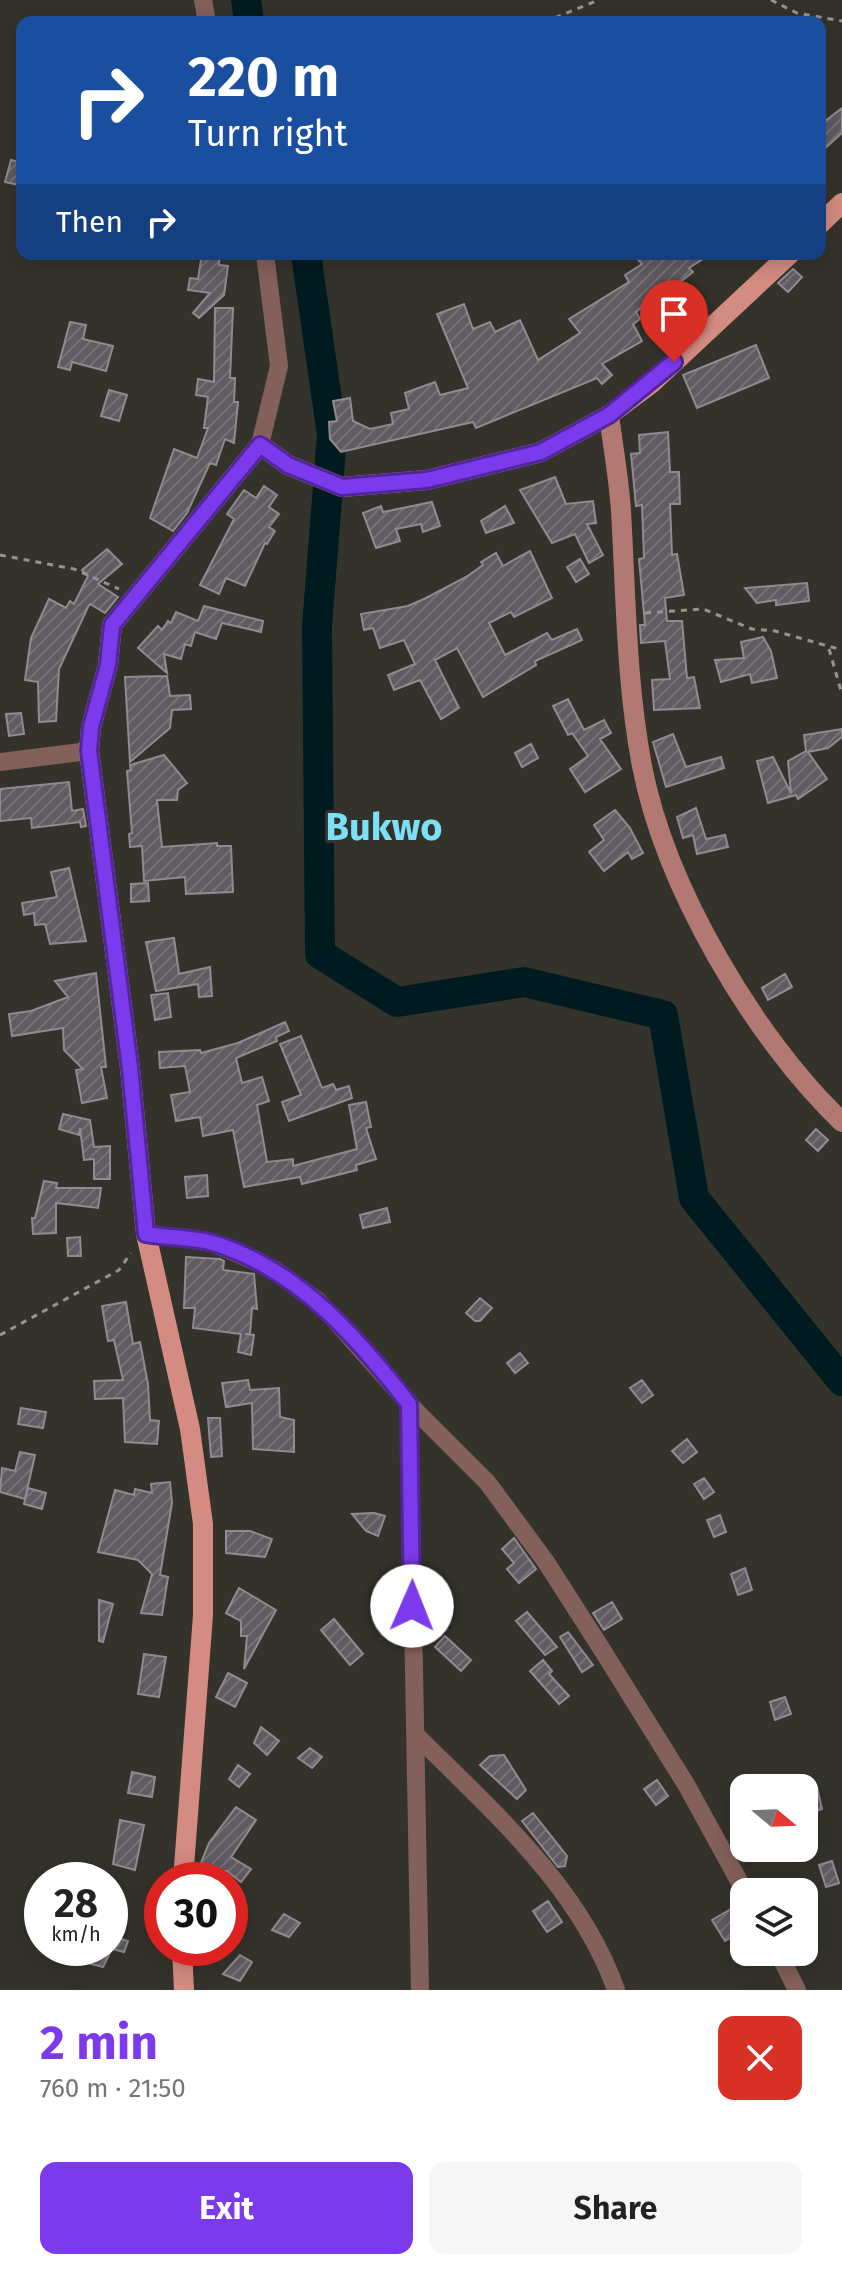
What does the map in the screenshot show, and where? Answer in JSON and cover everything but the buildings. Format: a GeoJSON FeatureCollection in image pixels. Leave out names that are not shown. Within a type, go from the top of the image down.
{"type":"FeatureCollection","features":[{"type":"Feature","properties":{"kind":"main road"},"geometry":{"type":"LineString","coordinates":[[826,218],[842,203]]}},
{"type":"Feature","properties":{"kind":"main road"},"geometry":{"type":"LineString","coordinates":[[184,1862],[203,1615],[203,1524],[190,1429],[146,1234],[130,1068],[89,751],[97,698],[108,665],[112,625],[260,445],[288,465],[342,487],[427,480],[541,452],[609,415],[652,383],[784,260]]}},
{"type":"Feature","properties":{"kind":"main road"},"geometry":{"type":"LineString","coordinates":[[609,415],[621,508],[625,614],[642,768],[665,845],[718,959],[807,1088],[842,1122]]}},
{"type":"Feature","properties":{"kind":"main road"},"geometry":{"type":"LineString","coordinates":[[183,1966],[184,1990]]}},
{"type":"Feature","properties":{"kind":"street"},"geometry":{"type":"LineString","coordinates":[[260,445],[279,366],[266,260]]}},
{"type":"Feature","properties":{"kind":"street"},"geometry":{"type":"LineString","coordinates":[[0,762],[89,751]]}},
{"type":"Feature","properties":{"kind":"street"},"geometry":{"type":"LineString","coordinates":[[146,1234],[210,1242],[275,1270],[317,1300],[409,1404],[487,1482],[546,1562],[687,1786],[737,1878]]}},
{"type":"Feature","properties":{"kind":"street"},"geometry":{"type":"LineString","coordinates":[[409,1404],[420,1990]]}},
{"type":"Feature","properties":{"kind":"street"},"geometry":{"type":"LineString","coordinates":[[417,1736],[526,1847],[583,1919],[604,1955],[616,1990]]}},
{"type":"Feature","properties":{"kind":"street"},"geometry":{"type":"LineString","coordinates":[[785,1966],[797,1990]]}},
{"type":"Feature","properties":{"kind":"path"},"geometry":{"type":"LineString","coordinates":[[559,16],[599,0]]}},
{"type":"Feature","properties":{"kind":"path"},"geometry":{"type":"LineString","coordinates":[[771,0],[797,13],[814,16]]}},
{"type":"Feature","properties":{"kind":"path"},"geometry":{"type":"LineString","coordinates":[[0,555],[74,569],[138,595]]}},
{"type":"Feature","properties":{"kind":"path"},"geometry":{"type":"LineString","coordinates":[[625,614],[703,609],[752,629],[775,631],[829,649],[842,650]]}},
{"type":"Feature","properties":{"kind":"path"},"geometry":{"type":"LineString","coordinates":[[829,649],[842,694]]}},
{"type":"Feature","properties":{"kind":"path"},"geometry":{"type":"LineString","coordinates":[[0,1335],[119,1270],[146,1234]]}},
{"type":"Feature","properties":{"kind":"waterway"},"geometry":{"type":"LineString","coordinates":[[246,0],[248,16]]}},
{"type":"Feature","properties":{"kind":"waterway"},"geometry":{"type":"LineString","coordinates":[[307,260],[332,435],[317,626],[320,954],[397,1002],[524,982],[663,1015],[694,1198],[842,1381]]}},
{"type":"Feature","properties":{"kind":"district","name":"Bukwo"},"geometry":{"type":"Point","coordinates":[384,827]}},
{"type":"Feature","properties":{"kind":"route"},"geometry":{"type":"LineString","coordinates":[[412,1606],[409,1404],[386,1374],[317,1300],[275,1270],[210,1242],[146,1234],[130,1068],[89,751],[97,698],[108,665],[112,625],[260,445],[288,465],[342,487],[427,480],[541,452],[609,415],[674,362]]}}]}
